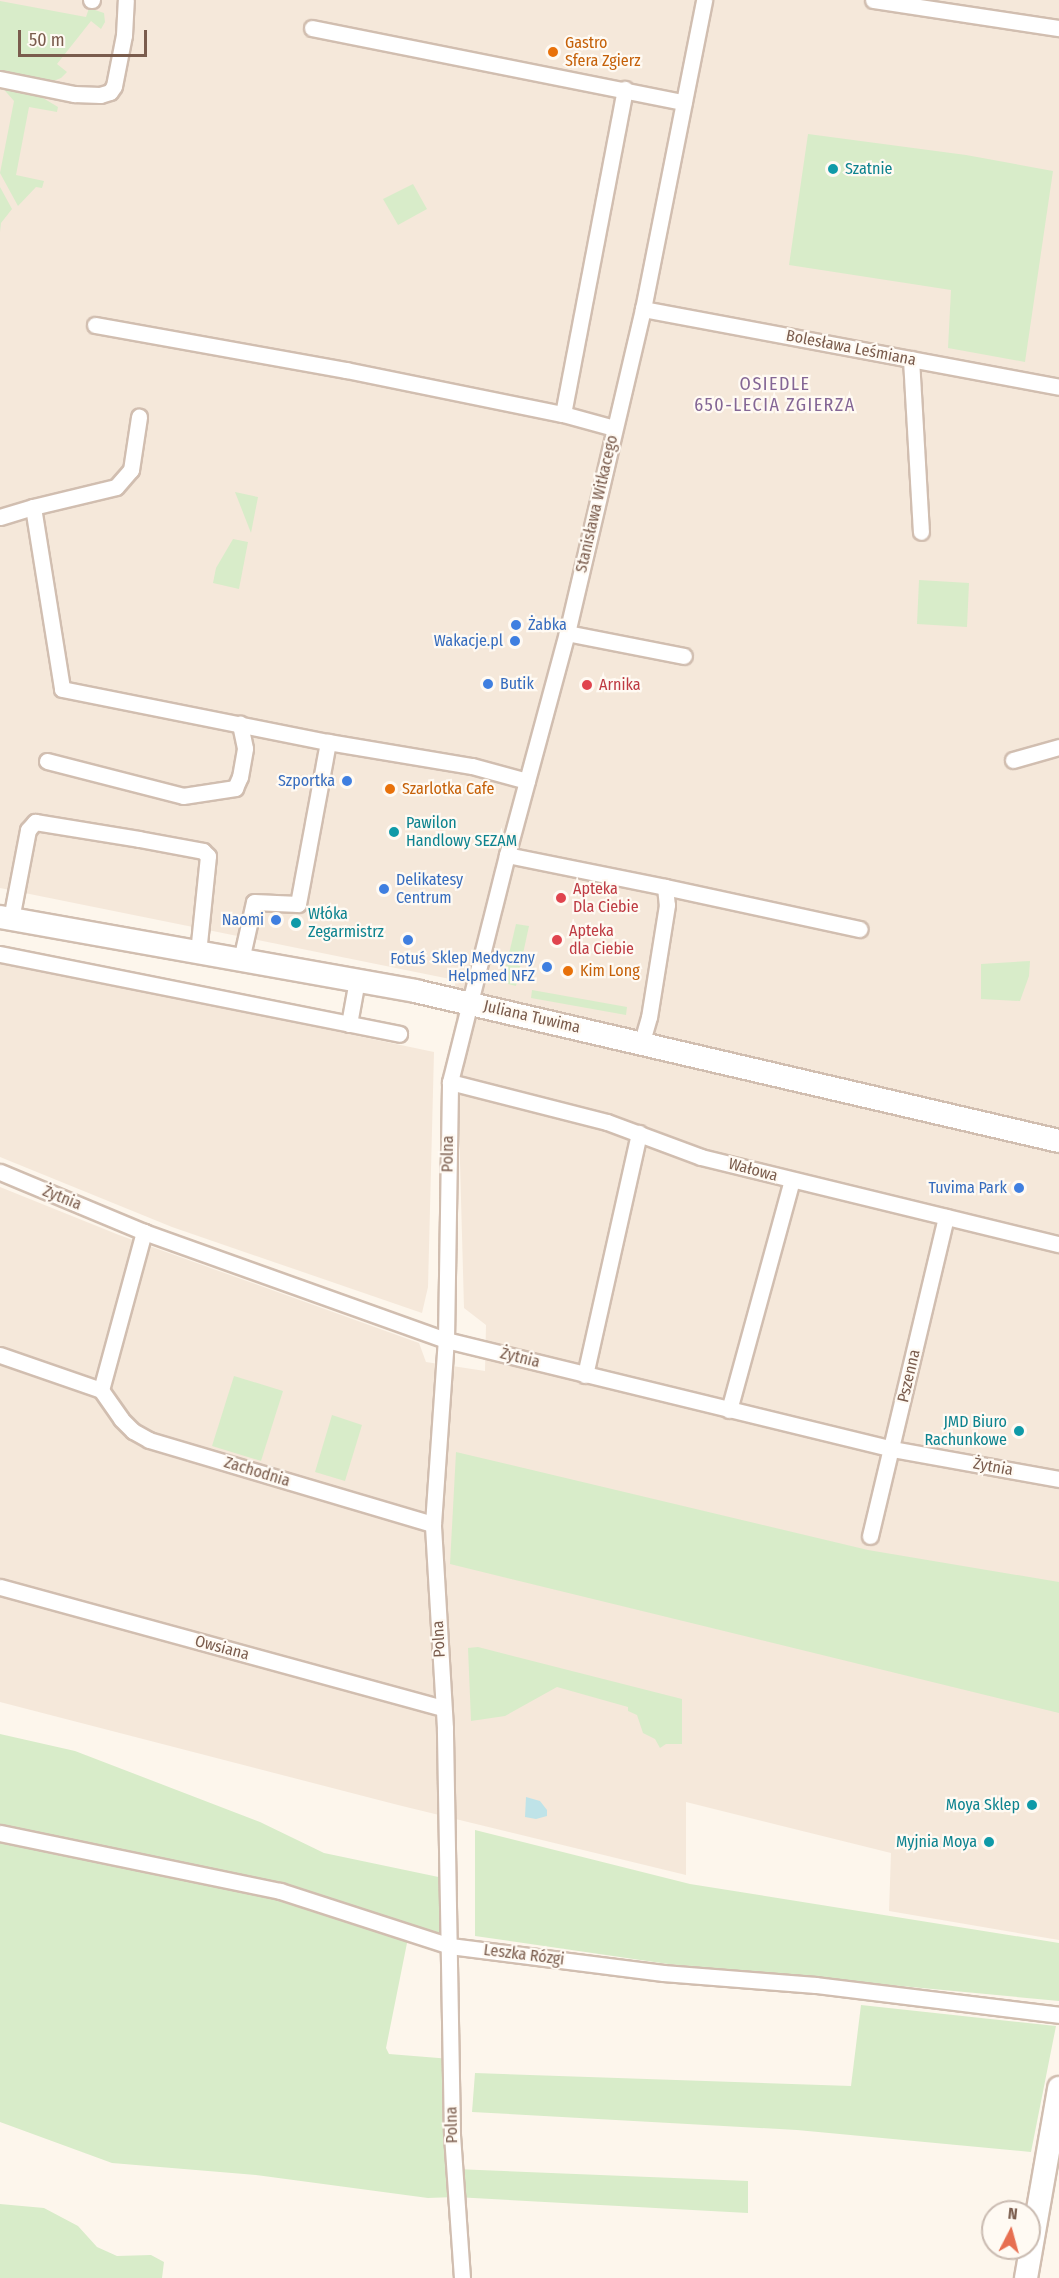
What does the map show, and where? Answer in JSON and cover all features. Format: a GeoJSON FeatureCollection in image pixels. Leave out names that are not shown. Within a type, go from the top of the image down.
{"type":"FeatureCollection","features":[{"type":"Feature","properties":{"kind":"street"},"geometry":{"type":"LineString","coordinates":[[0,79],[74,94],[100,95],[110,92],[114,86],[124,34],[126,0]]}},
{"type":"Feature","properties":{"kind":"street","name":"Stanisława Witkacego"},"geometry":{"type":"LineString","coordinates":[[471,1003],[507,855],[567,633],[643,309],[704,0]]}},
{"type":"Feature","properties":{"kind":"street"},"geometry":{"type":"LineString","coordinates":[[873,0],[1059,28]]}},
{"type":"Feature","properties":{"kind":"street"},"geometry":{"type":"LineString","coordinates":[[312,28],[684,102]]}},
{"type":"Feature","properties":{"kind":"street"},"geometry":{"type":"LineString","coordinates":[[563,414],[625,89]]}},
{"type":"Feature","properties":{"kind":"street","name":"Bolesława Leśmiana"},"geometry":{"type":"LineString","coordinates":[[643,309],[1059,387]]}},
{"type":"Feature","properties":{"kind":"street"},"geometry":{"type":"LineString","coordinates":[[95,325],[346,370],[563,414],[614,428]]}},
{"type":"Feature","properties":{"kind":"street"},"geometry":{"type":"LineString","coordinates":[[911,359],[921,532]]}},
{"type":"Feature","properties":{"kind":"street"},"geometry":{"type":"LineString","coordinates":[[0,518],[33,507],[116,486],[131,470],[139,417]]}},
{"type":"Feature","properties":{"kind":"street"},"geometry":{"type":"LineString","coordinates":[[33,507],[62,689],[328,742],[472,766],[527,781]]}},
{"type":"Feature","properties":{"kind":"street"},"geometry":{"type":"LineString","coordinates":[[567,633],[684,656]]}},
{"type":"Feature","properties":{"kind":"street"},"geometry":{"type":"LineString","coordinates":[[47,761],[183,796],[235,788],[240,777],[246,748],[240,724]]}},
{"type":"Feature","properties":{"kind":"street"},"geometry":{"type":"LineString","coordinates":[[241,960],[254,902],[298,904],[328,742]]}},
{"type":"Feature","properties":{"kind":"street"},"geometry":{"type":"LineString","coordinates":[[1013,760],[1059,747]]}},
{"type":"Feature","properties":{"kind":"street"},"geometry":{"type":"LineString","coordinates":[[6,919],[28,830],[35,822],[140,839],[203,851],[208,856],[198,952]]}},
{"type":"Feature","properties":{"kind":"street"},"geometry":{"type":"LineString","coordinates":[[507,855],[860,928]]}},
{"type":"Feature","properties":{"kind":"street"},"geometry":{"type":"LineString","coordinates":[[642,1042],[649,1017],[667,905],[665,887]]}},
{"type":"Feature","properties":{"kind":"street","name":"Juliana Tuwima"},"geometry":{"type":"LineString","coordinates":[[6,919],[357,980],[471,1003],[1059,1141]]}},
{"type":"Feature","properties":{"kind":"street"},"geometry":{"type":"LineString","coordinates":[[0,954],[399,1034]]}},
{"type":"Feature","properties":{"kind":"street"},"geometry":{"type":"LineString","coordinates":[[349,1024],[357,980]]}},
{"type":"Feature","properties":{"kind":"street","name":"Polna"},"geometry":{"type":"LineString","coordinates":[[462,2278],[452,2135],[450,1946],[443,1708],[433,1524],[446,1340],[450,1082],[471,1003]]}},
{"type":"Feature","properties":{"kind":"street","name":"Wałowa"},"geometry":{"type":"LineString","coordinates":[[450,1082],[639,1133],[683,1151],[792,1180],[1059,1244]]}},
{"type":"Feature","properties":{"kind":"street"},"geometry":{"type":"LineString","coordinates":[[585,1375],[639,1133]]}},
{"type":"Feature","properties":{"kind":"street","name":"Żytnia"},"geometry":{"type":"LineString","coordinates":[[0,1172],[144,1232],[446,1340],[892,1449],[1058,1474]]}},
{"type":"Feature","properties":{"kind":"street"},"geometry":{"type":"LineString","coordinates":[[729,1410],[792,1180]]}},
{"type":"Feature","properties":{"kind":"street","name":"Pszenna"},"geometry":{"type":"LineString","coordinates":[[870,1536],[946,1217]]}},
{"type":"Feature","properties":{"kind":"street"},"geometry":{"type":"LineString","coordinates":[[0,1355],[101,1390],[144,1232]]}},
{"type":"Feature","properties":{"kind":"street","name":"Zachodnia"},"geometry":{"type":"LineString","coordinates":[[101,1390],[121,1419],[133,1431],[149,1440],[433,1524]]}},
{"type":"Feature","properties":{"kind":"street","name":"Owsiana"},"geometry":{"type":"LineString","coordinates":[[0,1587],[443,1708]]}},
{"type":"Feature","properties":{"kind":"street","name":"Leszka Rózgi"},"geometry":{"type":"LineString","coordinates":[[0,1833],[280,1891],[450,1946],[663,1972],[816,1984],[1059,2015]]}},
{"type":"Feature","properties":{"kind":"street"},"geometry":{"type":"LineString","coordinates":[[1026,2278],[1059,2088]]}},
{"type":"Feature","properties":{"kind":"shaded area"},"geometry":{"type":"Polygon","coordinates":[[[0,0],[1059,0],[1059,1940],[889,1911],[891,1853],[686,1802],[686,1875],[398,1805],[0,1702],[0,1187],[119,1235],[419,1343],[426,1362],[485,1371],[486,1325],[464,1308],[455,980],[0,888],[0,0]]]}},
{"type":"Feature","properties":{"kind":"shaded area"},"geometry":{"type":"Polygon","coordinates":[[[0,961],[434,1052],[428,1287],[422,1313],[172,1227],[0,1157],[0,961]]]}},
{"type":"Feature","properties":{"kind":"green space"},"geometry":{"type":"Polygon","coordinates":[[[0,1],[86,17],[89,8],[104,13],[105,22],[101,29],[91,21],[57,64],[67,72],[61,78],[46,84],[0,73],[0,1]]]}},
{"type":"Feature","properties":{"kind":"green space"},"geometry":{"type":"Polygon","coordinates":[[[0,85],[33,92],[58,107],[57,112],[29,107],[16,175],[44,181],[42,188],[36,187],[18,206],[0,173],[14,101],[0,85]]]}},
{"type":"Feature","properties":{"kind":"green space"},"geometry":{"type":"Polygon","coordinates":[[[808,134],[966,155],[1053,171],[1025,362],[948,348],[951,290],[789,265],[808,134]]]}},
{"type":"Feature","properties":{"kind":"green space"},"geometry":{"type":"Polygon","coordinates":[[[413,184],[427,209],[398,225],[383,199],[413,184]]]}},
{"type":"Feature","properties":{"kind":"green space"},"geometry":{"type":"Polygon","coordinates":[[[0,187],[12,209],[1,223],[0,232],[0,187]]]}},
{"type":"Feature","properties":{"kind":"green space"},"geometry":{"type":"Polygon","coordinates":[[[235,492],[258,497],[251,533],[235,492]]]}},
{"type":"Feature","properties":{"kind":"green space"},"geometry":{"type":"Polygon","coordinates":[[[233,539],[248,542],[239,589],[213,583],[216,568],[233,539]]]}},
{"type":"Feature","properties":{"kind":"green space"},"geometry":{"type":"Polygon","coordinates":[[[919,580],[969,583],[967,627],[917,624],[919,580]]]}},
{"type":"Feature","properties":{"kind":"green space"},"geometry":{"type":"Polygon","coordinates":[[[516,924],[529,926],[516,986],[508,984],[504,975],[516,924]]]}},
{"type":"Feature","properties":{"kind":"green space"},"geometry":{"type":"Polygon","coordinates":[[[1030,961],[1029,976],[1020,1001],[981,999],[981,964],[1030,961]]]}},
{"type":"Feature","properties":{"kind":"green space"},"geometry":{"type":"Polygon","coordinates":[[[532,990],[627,1007],[626,1015],[531,998],[532,990]]]}},
{"type":"Feature","properties":{"kind":"green space"},"geometry":{"type":"Polygon","coordinates":[[[234,1376],[283,1391],[261,1461],[212,1446],[234,1376]]]}},
{"type":"Feature","properties":{"kind":"green space"},"geometry":{"type":"Polygon","coordinates":[[[332,1415],[362,1425],[345,1481],[315,1472],[332,1415]]]}},
{"type":"Feature","properties":{"kind":"green space"},"geometry":{"type":"Polygon","coordinates":[[[456,1452],[868,1550],[1059,1582],[1059,1713],[450,1564],[456,1452]]]}},
{"type":"Feature","properties":{"kind":"green space"},"geometry":{"type":"Polygon","coordinates":[[[478,1647],[682,1699],[682,1744],[666,1744],[660,1748],[655,1739],[643,1733],[637,1715],[628,1711],[628,1707],[557,1687],[505,1716],[471,1721],[468,1648],[478,1647]]]}},
{"type":"Feature","properties":{"kind":"green space"},"geometry":{"type":"Polygon","coordinates":[[[0,1734],[75,1751],[260,1822],[324,1853],[448,1879],[450,1946],[409,1933],[386,2048],[389,2054],[451,2059],[455,2169],[748,2181],[748,2213],[455,2197],[428,2198],[256,2175],[112,2163],[0,2122],[0,1734]]]}},
{"type":"Feature","properties":{"kind":"green space"},"geometry":{"type":"Polygon","coordinates":[[[475,1830],[690,1884],[1059,1943],[1059,2001],[668,1964],[475,1936],[475,1830]]]}},
{"type":"Feature","properties":{"kind":"green space"},"geometry":{"type":"Polygon","coordinates":[[[861,2005],[1056,2026],[1031,2152],[797,2130],[472,2112],[475,2073],[851,2086],[861,2005]]]}},
{"type":"Feature","properties":{"kind":"green space"},"geometry":{"type":"Polygon","coordinates":[[[0,2204],[44,2208],[78,2226],[97,2247],[117,2256],[151,2255],[164,2262],[162,2278],[0,2278],[0,2204]]]}},
{"type":"Feature","properties":{"kind":"water"},"geometry":{"type":"Polygon","coordinates":[[[526,1797],[540,1801],[547,1810],[547,1816],[536,1819],[525,1817],[526,1797]]]}},
{"type":"Feature","properties":{"kind":"place","name":"Gastro Sfera Zgierz"},"geometry":{"type":"Point","coordinates":[553,52]}},
{"type":"Feature","properties":{"kind":"place","name":"Szatnie"},"geometry":{"type":"Point","coordinates":[833,169]}},
{"type":"Feature","properties":{"kind":"place","name":"Żabka"},"geometry":{"type":"Point","coordinates":[516,625]}},
{"type":"Feature","properties":{"kind":"place","name":"Wakacje.pl"},"geometry":{"type":"Point","coordinates":[515,641]}},
{"type":"Feature","properties":{"kind":"place","name":"Butik"},"geometry":{"type":"Point","coordinates":[488,684]}},
{"type":"Feature","properties":{"kind":"place","name":"Arnika"},"geometry":{"type":"Point","coordinates":[587,685]}},
{"type":"Feature","properties":{"kind":"place","name":"Szportka"},"geometry":{"type":"Point","coordinates":[347,781]}},
{"type":"Feature","properties":{"kind":"place","name":"Szarlotka Cafe"},"geometry":{"type":"Point","coordinates":[390,789]}},
{"type":"Feature","properties":{"kind":"place","name":"Pawilon Handlowy SEZAM"},"geometry":{"type":"Point","coordinates":[394,832]}},
{"type":"Feature","properties":{"kind":"place","name":"Delikatesy Centrum"},"geometry":{"type":"Point","coordinates":[384,889]}},
{"type":"Feature","properties":{"kind":"place","name":"Apteka Dla Ciebie"},"geometry":{"type":"Point","coordinates":[561,898]}},
{"type":"Feature","properties":{"kind":"place","name":"Naomi"},"geometry":{"type":"Point","coordinates":[276,920]}},
{"type":"Feature","properties":{"kind":"place","name":"Włóka Zegarmistrz"},"geometry":{"type":"Point","coordinates":[296,923]}},
{"type":"Feature","properties":{"kind":"place","name":"Fotuś"},"geometry":{"type":"Point","coordinates":[408,940]}},
{"type":"Feature","properties":{"kind":"place","name":"Apteka dla Ciebie"},"geometry":{"type":"Point","coordinates":[557,940]}},
{"type":"Feature","properties":{"kind":"place","name":"Sklep Medyczny Helpmed NFZ"},"geometry":{"type":"Point","coordinates":[547,967]}},
{"type":"Feature","properties":{"kind":"place","name":"Kim Long"},"geometry":{"type":"Point","coordinates":[568,971]}},
{"type":"Feature","properties":{"kind":"place","name":"Tuvima Park"},"geometry":{"type":"Point","coordinates":[1019,1188]}},
{"type":"Feature","properties":{"kind":"place","name":"JMD Biuro Rachunkowe"},"geometry":{"type":"Point","coordinates":[1019,1431]}},
{"type":"Feature","properties":{"kind":"place","name":"Moya Sklep"},"geometry":{"type":"Point","coordinates":[1032,1805]}},
{"type":"Feature","properties":{"kind":"place","name":"Myjnia Moya"},"geometry":{"type":"Point","coordinates":[989,1842]}},
{"type":"Feature","properties":{"kind":"district","name":"OSIEDLE 650-LECIA ZGIERZA"},"geometry":{"type":"Point","coordinates":[775,395]}}]}
